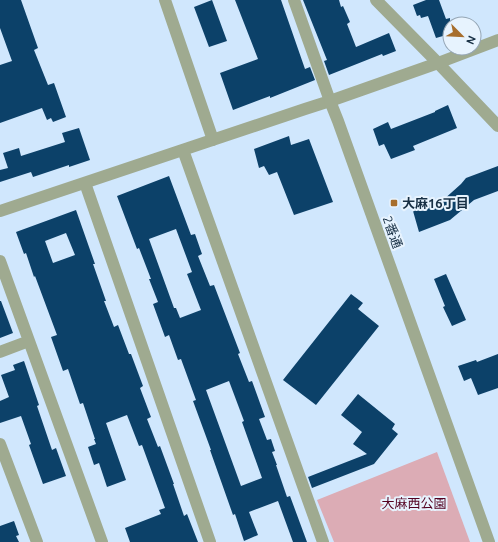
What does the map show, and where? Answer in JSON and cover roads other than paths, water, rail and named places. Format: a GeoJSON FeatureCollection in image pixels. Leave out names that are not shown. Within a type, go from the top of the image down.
{"type":"FeatureCollection","features":[{"type":"Feature","properties":{"kind":"street"},"geometry":{"type":"LineString","coordinates":[[165,0],[213,140]]}},
{"type":"Feature","properties":{"kind":"street","name":"2番通"},"geometry":{"type":"LineString","coordinates":[[294,0],[489,542]]}},
{"type":"Feature","properties":{"kind":"street"},"geometry":{"type":"LineString","coordinates":[[376,0],[498,126]]}},
{"type":"Feature","properties":{"kind":"street"},"geometry":{"type":"LineString","coordinates":[[0,211],[330,101],[498,40]]}},
{"type":"Feature","properties":{"kind":"street"},"geometry":{"type":"LineString","coordinates":[[183,150],[323,542]]}},
{"type":"Feature","properties":{"kind":"street"},"geometry":{"type":"LineString","coordinates":[[85,183],[210,542]]}},
{"type":"Feature","properties":{"kind":"street"},"geometry":{"type":"LineString","coordinates":[[0,261],[102,542]]}},
{"type":"Feature","properties":{"kind":"street"},"geometry":{"type":"LineString","coordinates":[[0,352],[29,341]]}},
{"type":"Feature","properties":{"kind":"street"},"geometry":{"type":"LineString","coordinates":[[0,444],[37,542]]}},
{"type":"Feature","properties":{"kind":"place","name":"大麻16丁目"},"geometry":{"type":"Point","coordinates":[394,203]}},
{"type":"Feature","properties":{"kind":"park label","name":"大麻西公園"},"geometry":{"type":"Point","coordinates":[414,503]}}]}
